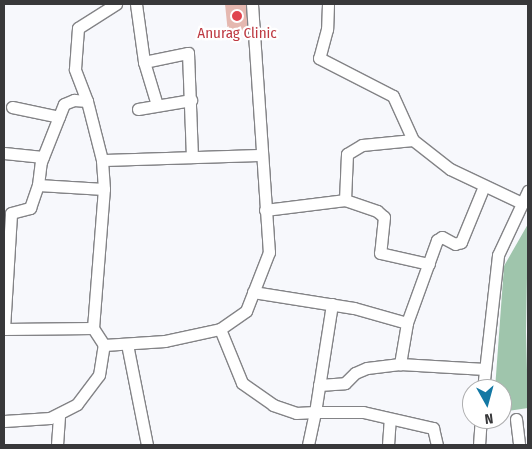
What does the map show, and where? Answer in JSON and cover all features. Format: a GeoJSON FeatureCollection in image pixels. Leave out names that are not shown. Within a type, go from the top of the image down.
{"type":"FeatureCollection","features":[{"type":"Feature","properties":{"kind":"street"},"geometry":{"type":"LineString","coordinates":[[4,421],[50,418],[59,414],[77,404],[99,374],[104,345],[93,328],[104,189],[102,160],[87,101],[75,70],[78,28],[116,4]]}},
{"type":"Feature","properties":{"kind":"street"},"geometry":{"type":"LineString","coordinates":[[136,4],[144,62],[157,106]]}},
{"type":"Feature","properties":{"kind":"street"},"geometry":{"type":"LineString","coordinates":[[104,345],[165,341],[220,329],[246,311],[269,252],[252,4]]}},
{"type":"Feature","properties":{"kind":"street"},"geometry":{"type":"LineString","coordinates":[[328,4],[327,29],[319,58],[393,96],[413,140],[450,169],[522,203]]}},
{"type":"Feature","properties":{"kind":"street"},"geometry":{"type":"LineString","coordinates":[[144,62],[188,52],[192,157]]}},
{"type":"Feature","properties":{"kind":"street"},"geometry":{"type":"LineString","coordinates":[[138,109],[191,100]]}},
{"type":"Feature","properties":{"kind":"street"},"geometry":{"type":"LineString","coordinates":[[87,101],[68,101],[59,117],[43,157],[38,185],[30,208],[11,213],[4,329],[93,328]]}},
{"type":"Feature","properties":{"kind":"street"},"geometry":{"type":"LineString","coordinates":[[12,107],[59,117]]}},
{"type":"Feature","properties":{"kind":"street"},"geometry":{"type":"LineString","coordinates":[[345,200],[347,154],[362,145],[413,140]]}},
{"type":"Feature","properties":{"kind":"street"},"geometry":{"type":"LineString","coordinates":[[4,153],[43,157]]}},
{"type":"Feature","properties":{"kind":"street"},"geometry":{"type":"LineString","coordinates":[[102,160],[261,156]]}},
{"type":"Feature","properties":{"kind":"street"},"geometry":{"type":"LineString","coordinates":[[38,185],[104,189]]}},
{"type":"Feature","properties":{"kind":"street"},"geometry":{"type":"LineString","coordinates":[[400,364],[407,322],[439,238],[455,244],[461,242],[484,186]]}},
{"type":"Feature","properties":{"kind":"street"},"geometry":{"type":"LineString","coordinates":[[484,379],[498,255],[528,191]]}},
{"type":"Feature","properties":{"kind":"street"},"geometry":{"type":"LineString","coordinates":[[265,210],[345,200],[377,211],[384,217],[380,253],[429,264]]}},
{"type":"Feature","properties":{"kind":"street"},"geometry":{"type":"LineString","coordinates":[[253,292],[332,304],[407,322]]}},
{"type":"Feature","properties":{"kind":"street"},"geometry":{"type":"LineString","coordinates":[[308,445],[332,304]]}},
{"type":"Feature","properties":{"kind":"street"},"geometry":{"type":"LineString","coordinates":[[220,329],[242,383],[273,405],[296,413],[362,412],[433,428],[437,445]]}},
{"type":"Feature","properties":{"kind":"street"},"geometry":{"type":"LineString","coordinates":[[127,344],[147,445]]}},
{"type":"Feature","properties":{"kind":"street"},"geometry":{"type":"LineString","coordinates":[[319,385],[345,383],[355,373],[367,368],[400,364],[485,369]]}},
{"type":"Feature","properties":{"kind":"street"},"geometry":{"type":"LineString","coordinates":[[58,445],[59,414]]}},
{"type":"Feature","properties":{"kind":"street"},"geometry":{"type":"LineString","coordinates":[[388,445],[390,419]]}},
{"type":"Feature","properties":{"kind":"street"},"geometry":{"type":"LineString","coordinates":[[516,419],[519,445]]}},
{"type":"Feature","properties":{"kind":"street"},"geometry":{"type":"LineString","coordinates":[[479,445],[480,429]]}},
{"type":"Feature","properties":{"kind":"green space"},"geometry":{"type":"Polygon","coordinates":[[[528,224],[526,332],[528,408],[512,410],[512,379],[496,379],[504,266],[528,224]]]}},
{"type":"Feature","properties":{"kind":"building"},"geometry":{"type":"Polygon","coordinates":[[[225,4],[247,4],[249,31],[228,33],[225,4]]]}},
{"type":"Feature","properties":{"kind":"place","name":"Anurag Clinic"},"geometry":{"type":"Point","coordinates":[237,16]}}]}
